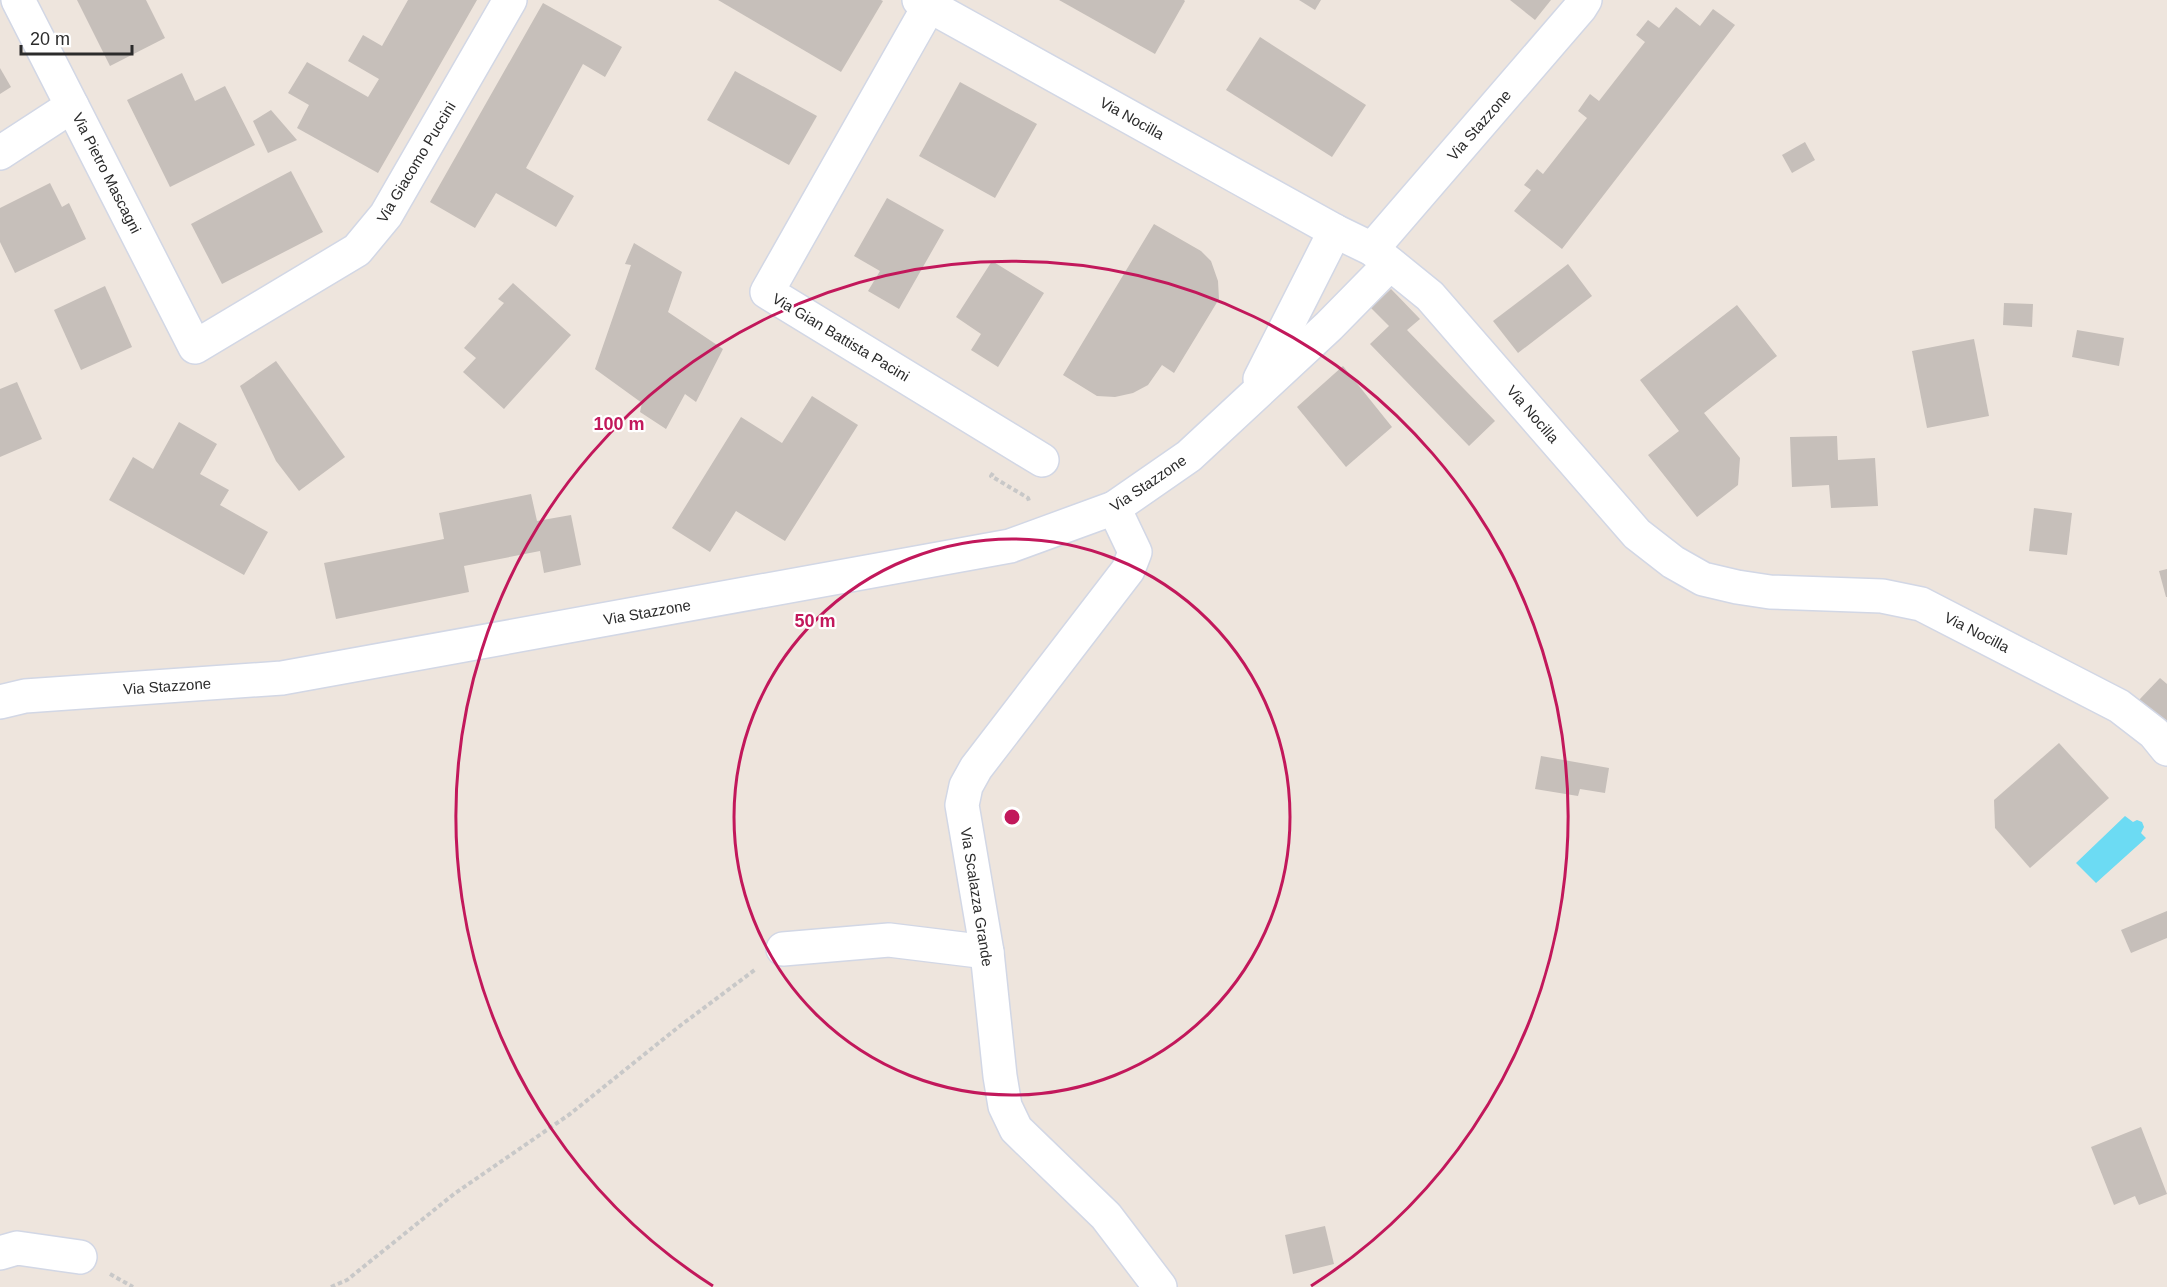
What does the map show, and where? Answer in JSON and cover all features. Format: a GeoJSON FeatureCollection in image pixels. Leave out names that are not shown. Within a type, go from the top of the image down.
{"type":"FeatureCollection","features":[{"type":"Feature","properties":{"kind":"street","name":"Via Pietro Mascagni"},"geometry":{"type":"LineString","coordinates":[[18,0],[195,347]]}},
{"type":"Feature","properties":{"kind":"street","name":"Via Giacomo Puccini"},"geometry":{"type":"LineString","coordinates":[[195,347],[357,250],[386,215],[510,0]]}},
{"type":"Feature","properties":{"kind":"street","name":"Via Stazzone"},"geometry":{"type":"LineString","coordinates":[[0,702],[25,696],[282,678],[1010,546],[1114,508],[1189,456],[1250,399],[1381,257],[1585,0]]}},
{"type":"Feature","properties":{"kind":"street","name":"Via Nocilla"},"geometry":{"type":"LineString","coordinates":[[924,3],[1381,257],[1430,296],[1638,534],[1673,562],[1703,579],[1737,587],[1770,592],[1882,596],[1921,604],[2119,706],[2154,733],[2167,749]]}},
{"type":"Feature","properties":{"kind":"street","name":"Via Gian Battista Pacini"},"geometry":{"type":"LineString","coordinates":[[924,3],[767,292],[1042,460]]}},
{"type":"Feature","properties":{"kind":"street"},"geometry":{"type":"LineString","coordinates":[[0,153],[72,106]]}},
{"type":"Feature","properties":{"kind":"street"},"geometry":{"type":"LineString","coordinates":[[1250,399],[1335,231]]}},
{"type":"Feature","properties":{"kind":"street","name":"Via Scalazza Grande"},"geometry":{"type":"LineString","coordinates":[[1114,508],[1135,552],[1128,570],[976,768],[966,786],[962,805],[987,952],[1005,1106],[1016,1129],[1106,1216],[1160,1287]]}},
{"type":"Feature","properties":{"kind":"street"},"geometry":{"type":"LineString","coordinates":[[783,949],[889,940],[987,952]]}},
{"type":"Feature","properties":{"kind":"street"},"geometry":{"type":"LineString","coordinates":[[0,1253],[17,1248],[80,1257]]}},
{"type":"Feature","properties":{"kind":"path"},"geometry":{"type":"LineString","coordinates":[[331,1287],[347,1280],[454,1194],[570,1114],[681,1025],[783,949]]}},
{"type":"Feature","properties":{"kind":"water"},"geometry":{"type":"Polygon","coordinates":[[[2125,816],[2133,822],[2137,820],[2142,822],[2144,827],[2141,833],[2146,838],[2096,883],[2076,863],[2125,816]]]}},
{"type":"Feature","properties":{"kind":"building"},"geometry":{"type":"Polygon","coordinates":[[[77,0],[146,0],[165,38],[110,66],[77,0]]]}},
{"type":"Feature","properties":{"kind":"building"},"geometry":{"type":"Polygon","coordinates":[[[408,0],[477,0],[378,173],[297,128],[309,105],[288,93],[307,62],[368,97],[379,79],[348,61],[363,35],[382,46],[408,0]]]}},
{"type":"Feature","properties":{"kind":"building"},"geometry":{"type":"Polygon","coordinates":[[[718,0],[881,0],[883,1],[841,72],[718,0]]]}},
{"type":"Feature","properties":{"kind":"building"},"geometry":{"type":"Polygon","coordinates":[[[1059,0],[1184,0],[1185,1],[1155,54],[1059,0]]]}},
{"type":"Feature","properties":{"kind":"building"},"geometry":{"type":"Polygon","coordinates":[[[1299,0],[1321,0],[1315,10],[1299,0]]]}},
{"type":"Feature","properties":{"kind":"building"},"geometry":{"type":"Polygon","coordinates":[[[1510,0],[1551,0],[1535,20],[1510,0]]]}},
{"type":"Feature","properties":{"kind":"building"},"geometry":{"type":"Polygon","coordinates":[[[543,3],[622,47],[605,77],[583,64],[526,168],[574,196],[556,227],[496,193],[475,228],[430,202],[543,3]]]}},
{"type":"Feature","properties":{"kind":"building"},"geometry":{"type":"Polygon","coordinates":[[[1676,7],[1700,26],[1713,9],[1735,25],[1562,249],[1514,211],[1531,190],[1524,185],[1537,169],[1543,174],[1587,118],[1578,111],[1590,94],[1599,101],[1645,42],[1636,35],[1648,20],[1659,28],[1676,7]]]}},
{"type":"Feature","properties":{"kind":"building"},"geometry":{"type":"Polygon","coordinates":[[[1260,37],[1366,105],[1332,157],[1226,90],[1260,37]]]}},
{"type":"Feature","properties":{"kind":"building"},"geometry":{"type":"Polygon","coordinates":[[[0,68],[11,87],[0,94],[0,68]]]}},
{"type":"Feature","properties":{"kind":"building"},"geometry":{"type":"Polygon","coordinates":[[[735,71],[817,116],[789,165],[707,120],[735,71]]]}},
{"type":"Feature","properties":{"kind":"building"},"geometry":{"type":"Polygon","coordinates":[[[182,73],[195,101],[225,86],[255,145],[170,187],[127,100],[182,73]]]}},
{"type":"Feature","properties":{"kind":"building"},"geometry":{"type":"Polygon","coordinates":[[[960,82],[1037,124],[995,198],[919,156],[960,82]]]}},
{"type":"Feature","properties":{"kind":"building"},"geometry":{"type":"Polygon","coordinates":[[[271,110],[297,140],[268,153],[253,121],[271,110]]]}},
{"type":"Feature","properties":{"kind":"building"},"geometry":{"type":"Polygon","coordinates":[[[1805,142],[1815,160],[1792,173],[1782,155],[1805,142]]]}},
{"type":"Feature","properties":{"kind":"building"},"geometry":{"type":"Polygon","coordinates":[[[291,171],[323,232],[222,284],[191,224],[291,171]]]}},
{"type":"Feature","properties":{"kind":"building"},"geometry":{"type":"Polygon","coordinates":[[[50,183],[62,207],[69,203],[86,239],[15,273],[0,242],[0,208],[50,183]]]}},
{"type":"Feature","properties":{"kind":"building"},"geometry":{"type":"Polygon","coordinates":[[[887,198],[944,230],[899,309],[868,291],[880,271],[854,256],[887,198]]]}},
{"type":"Feature","properties":{"kind":"building"},"geometry":{"type":"Polygon","coordinates":[[[1154,224],[1201,251],[1211,261],[1218,281],[1219,299],[1174,373],[1162,365],[1148,385],[1133,393],[1115,397],[1097,396],[1063,375],[1154,224]]]}},
{"type":"Feature","properties":{"kind":"building"},"geometry":{"type":"Polygon","coordinates":[[[634,243],[682,272],[668,312],[723,349],[696,402],[685,394],[666,429],[640,412],[642,403],[595,369],[631,265],[625,264],[634,243]]]}},
{"type":"Feature","properties":{"kind":"building"},"geometry":{"type":"Polygon","coordinates":[[[992,261],[1044,293],[998,367],[971,350],[981,334],[956,317],[992,261]]]}},
{"type":"Feature","properties":{"kind":"building"},"geometry":{"type":"Polygon","coordinates":[[[1568,264],[1592,296],[1518,353],[1493,321],[1568,264]]]}},
{"type":"Feature","properties":{"kind":"building"},"geometry":{"type":"Polygon","coordinates":[[[513,283],[571,335],[504,409],[463,372],[476,358],[464,348],[504,303],[498,299],[513,283]]]}},
{"type":"Feature","properties":{"kind":"building"},"geometry":{"type":"Polygon","coordinates":[[[105,286],[132,347],[81,370],[54,310],[105,286]]]}},
{"type":"Feature","properties":{"kind":"building"},"geometry":{"type":"Polygon","coordinates":[[[1391,289],[1420,319],[1407,330],[1495,421],[1469,446],[1370,344],[1389,326],[1371,308],[1391,289]]]}},
{"type":"Feature","properties":{"kind":"building"},"geometry":{"type":"Polygon","coordinates":[[[2004,303],[2033,304],[2032,327],[2003,325],[2004,303]]]}},
{"type":"Feature","properties":{"kind":"building"},"geometry":{"type":"Polygon","coordinates":[[[1737,305],[1777,356],[1704,413],[1740,458],[1738,485],[1697,517],[1648,455],[1679,431],[1640,380],[1737,305]]]}},
{"type":"Feature","properties":{"kind":"building"},"geometry":{"type":"Polygon","coordinates":[[[2077,330],[2124,338],[2119,366],[2072,357],[2077,330]]]}},
{"type":"Feature","properties":{"kind":"building"},"geometry":{"type":"Polygon","coordinates":[[[1974,339],[1989,416],[1927,428],[1912,351],[1974,339]]]}},
{"type":"Feature","properties":{"kind":"building"},"geometry":{"type":"Polygon","coordinates":[[[276,361],[345,457],[299,491],[276,461],[240,386],[276,361]]]}},
{"type":"Feature","properties":{"kind":"building"},"geometry":{"type":"Polygon","coordinates":[[[1343,366],[1392,427],[1346,467],[1297,407],[1343,366]]]}},
{"type":"Feature","properties":{"kind":"building"},"geometry":{"type":"Polygon","coordinates":[[[17,382],[42,439],[0,457],[0,389],[17,382]]]}},
{"type":"Feature","properties":{"kind":"building"},"geometry":{"type":"Polygon","coordinates":[[[812,396],[858,425],[785,541],[736,511],[710,552],[672,528],[741,417],[782,443],[812,396]]]}},
{"type":"Feature","properties":{"kind":"building"},"geometry":{"type":"Polygon","coordinates":[[[179,422],[217,444],[200,474],[229,490],[220,505],[268,532],[244,575],[109,500],[133,457],[153,469],[179,422]]]}},
{"type":"Feature","properties":{"kind":"building"},"geometry":{"type":"Polygon","coordinates":[[[1837,436],[1838,460],[1875,458],[1878,506],[1831,508],[1829,485],[1792,487],[1790,437],[1837,436]]]}},
{"type":"Feature","properties":{"kind":"building"},"geometry":{"type":"Polygon","coordinates":[[[531,494],[537,521],[571,515],[581,565],[544,573],[540,551],[464,566],[469,592],[336,619],[324,563],[444,539],[439,513],[531,494]]]}},
{"type":"Feature","properties":{"kind":"building"},"geometry":{"type":"Polygon","coordinates":[[[2034,508],[2072,513],[2067,555],[2029,551],[2034,508]]]}},
{"type":"Feature","properties":{"kind":"building"},"geometry":{"type":"Polygon","coordinates":[[[2167,569],[2167,597],[2166,597],[2159,571],[2167,569]]]}},
{"type":"Feature","properties":{"kind":"building"},"geometry":{"type":"Polygon","coordinates":[[[2160,678],[2167,684],[2167,727],[2139,700],[2160,678]]]}},
{"type":"Feature","properties":{"kind":"building"},"geometry":{"type":"Polygon","coordinates":[[[2059,743],[2109,798],[2030,868],[1995,828],[1994,800],[2059,743]]]}},
{"type":"Feature","properties":{"kind":"building"},"geometry":{"type":"Polygon","coordinates":[[[1541,756],[1609,768],[1605,793],[1580,789],[1578,796],[1535,789],[1541,756]]]}},
{"type":"Feature","properties":{"kind":"building"},"geometry":{"type":"Polygon","coordinates":[[[2167,911],[2167,938],[2131,953],[2121,930],[2167,911]]]}},
{"type":"Feature","properties":{"kind":"building"},"geometry":{"type":"Polygon","coordinates":[[[2141,1127],[2167,1194],[2139,1205],[2135,1196],[2114,1205],[2091,1147],[2141,1127]]]}},
{"type":"Feature","properties":{"kind":"building"},"geometry":{"type":"Polygon","coordinates":[[[1325,1226],[1334,1264],[1293,1274],[1285,1235],[1325,1226]]]}}]}
